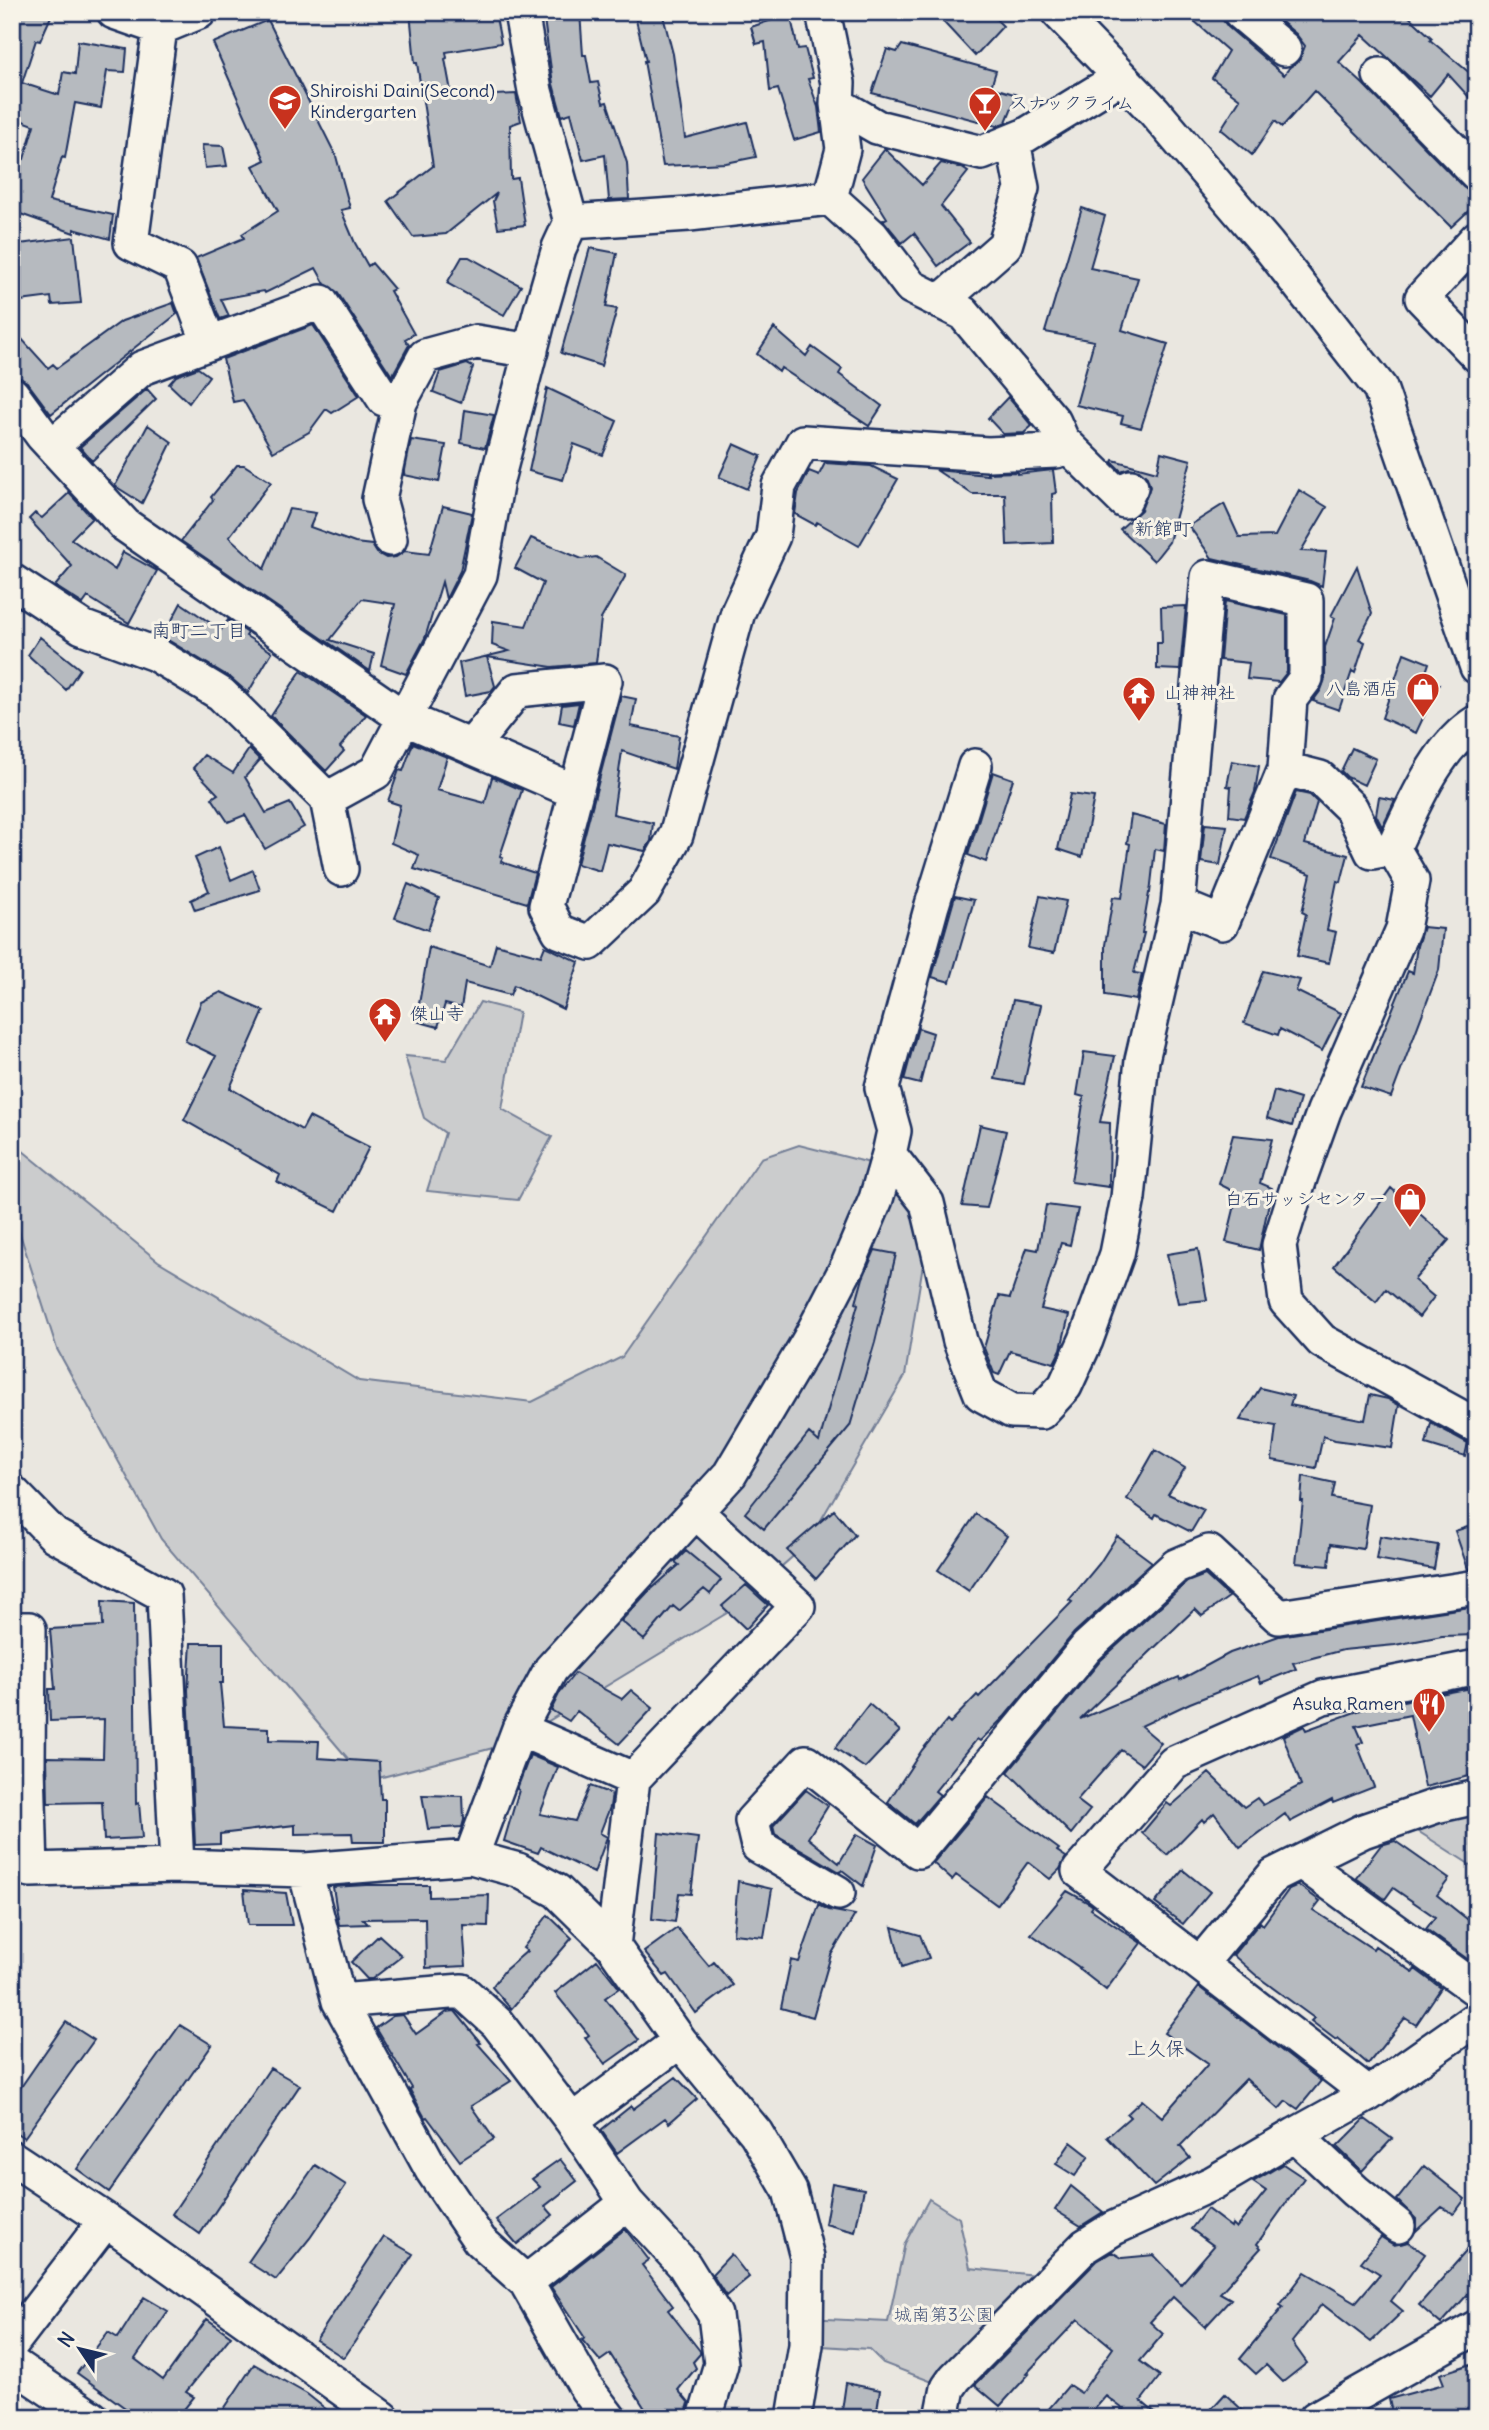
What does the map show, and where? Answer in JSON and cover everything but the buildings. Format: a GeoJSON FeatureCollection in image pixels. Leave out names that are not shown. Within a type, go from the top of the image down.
{"type":"FeatureCollection","features":[{"type":"Feature","properties":{"kind":"street"},"geometry":{"type":"LineString","coordinates":[[114,12],[160,28],[200,12]]}},
{"type":"Feature","properties":{"kind":"street"},"geometry":{"type":"LineString","coordinates":[[327,799],[376,772],[480,575],[496,480],[559,248],[571,222],[535,92],[521,12]]}},
{"type":"Feature","properties":{"kind":"street"},"geometry":{"type":"LineString","coordinates":[[823,12],[838,83],[837,104],[843,149],[830,198]]}},
{"type":"Feature","properties":{"kind":"street"},"geometry":{"type":"LineString","coordinates":[[1058,12],[1154,111],[1267,244],[1380,388],[1477,667]]}},
{"type":"Feature","properties":{"kind":"street"},"geometry":{"type":"LineString","coordinates":[[1240,12],[1284,49]]}},
{"type":"Feature","properties":{"kind":"street"},"geometry":{"type":"LineString","coordinates":[[160,28],[131,243],[180,267],[209,343]]}},
{"type":"Feature","properties":{"kind":"street"},"geometry":{"type":"LineString","coordinates":[[1381,75],[1477,174]]}},
{"type":"Feature","properties":{"kind":"street"},"geometry":{"type":"LineString","coordinates":[[837,104],[877,127],[982,153],[1026,135],[1121,77]]}},
{"type":"Feature","properties":{"kind":"street"},"geometry":{"type":"LineString","coordinates":[[940,302],[1005,245],[1022,188],[1013,141]]}},
{"type":"Feature","properties":{"kind":"street"},"geometry":{"type":"LineString","coordinates":[[571,222],[689,214],[830,198],[872,236],[911,287],[962,313],[1054,422],[1062,440],[1124,500],[1131,487]]}},
{"type":"Feature","properties":{"kind":"street"},"geometry":{"type":"LineString","coordinates":[[1477,238],[1422,299],[1477,355]]}},
{"type":"Feature","properties":{"kind":"street"},"geometry":{"type":"LineString","coordinates":[[52,446],[142,368],[321,302],[384,399],[400,402]]}},
{"type":"Feature","properties":{"kind":"street"},"geometry":{"type":"LineString","coordinates":[[390,539],[379,499],[400,402],[425,356],[476,342],[531,351]]}},
{"type":"Feature","properties":{"kind":"street"},"geometry":{"type":"LineString","coordinates":[[12,394],[52,446],[125,525],[404,718],[576,792]]}},
{"type":"Feature","properties":{"kind":"street"},"geometry":{"type":"LineString","coordinates":[[471,747],[517,690],[605,681],[546,906],[558,931],[590,943],[644,892],[676,835],[738,612],[773,536],[779,486],[803,442],[988,454],[1056,451],[1062,440]]}},
{"type":"Feature","properties":{"kind":"street"},"geometry":{"type":"LineString","coordinates":[[888,1154],[927,1202],[960,1341],[981,1394],[1012,1411],[1041,1412],[1065,1387],[1086,1340],[1116,1254],[1128,1198],[1142,1060],[1178,905],[1208,577],[1306,600],[1306,678],[1290,699],[1284,769],[1222,923],[1178,905]]}},
{"type":"Feature","properties":{"kind":"street"},"geometry":{"type":"LineString","coordinates":[[12,582],[82,627],[155,654],[220,694],[327,799],[341,870]]}},
{"type":"Feature","properties":{"kind":"street"},"geometry":{"type":"LineString","coordinates":[[1392,848],[1432,771],[1464,730],[1477,722]]}},
{"type":"Feature","properties":{"kind":"street"},"geometry":{"type":"LineString","coordinates":[[471,1857],[519,1729],[551,1669],[730,1474],[808,1342],[853,1254],[876,1199],[894,1131],[882,1088],[932,905],[975,766]]}},
{"type":"Feature","properties":{"kind":"street"},"geometry":{"type":"LineString","coordinates":[[1284,769],[1320,778],[1351,808],[1372,852],[1392,848]]}},
{"type":"Feature","properties":{"kind":"street"},"geometry":{"type":"LineString","coordinates":[[1392,848],[1412,881],[1403,929],[1324,1111],[1301,1175],[1279,1245],[1286,1301],[1322,1341],[1477,1426]]}},
{"type":"Feature","properties":{"kind":"street"},"geometry":{"type":"LineString","coordinates":[[12,1492],[54,1535],[164,1595],[177,1866]]}},
{"type":"Feature","properties":{"kind":"street"},"geometry":{"type":"LineString","coordinates":[[613,1945],[633,1779],[798,1606],[695,1511]]}},
{"type":"Feature","properties":{"kind":"street"},"geometry":{"type":"LineString","coordinates":[[838,1893],[758,1846],[752,1821],[806,1762],[918,1851],[1087,1647],[1176,1566],[1209,1552],[1279,1617],[1477,1587]]}},
{"type":"Feature","properties":{"kind":"street"},"geometry":{"type":"LineString","coordinates":[[12,1629],[29,1629],[20,1765],[22,1868],[177,1866],[305,1870],[471,1857],[518,1870],[556,1891],[613,1945],[680,2041],[756,2133],[790,2190],[807,2257],[806,2345],[794,2418]]}},
{"type":"Feature","properties":{"kind":"street"},"geometry":{"type":"LineString","coordinates":[[1369,2094],[1079,1871],[1174,1763],[1323,1697],[1477,1667]]}},
{"type":"Feature","properties":{"kind":"street"},"geometry":{"type":"LineString","coordinates":[[519,1729],[633,1779]]}},
{"type":"Feature","properties":{"kind":"street"},"geometry":{"type":"LineString","coordinates":[[1200,1964],[1275,1875],[1363,1831],[1436,1806],[1477,1797]]}},
{"type":"Feature","properties":{"kind":"street"},"geometry":{"type":"LineString","coordinates":[[1301,1862],[1477,1990]]}},
{"type":"Feature","properties":{"kind":"street"},"geometry":{"type":"LineString","coordinates":[[305,1870],[339,2001],[432,2170],[480,2241],[526,2282],[587,2389],[609,2418]]}},
{"type":"Feature","properties":{"kind":"street"},"geometry":{"type":"LineString","coordinates":[[339,2001],[462,1991],[496,2023],[572,2121],[627,2203],[684,2265],[715,2315],[721,2364],[705,2418]]}},
{"type":"Feature","properties":{"kind":"street"},"geometry":{"type":"LineString","coordinates":[[942,2418],[948,2388],[955,2378],[1085,2246],[1114,2228],[1213,2183],[1294,2134],[1369,2094],[1477,2018]]}},
{"type":"Feature","properties":{"kind":"street"},"geometry":{"type":"LineString","coordinates":[[572,2121],[680,2041]]}},
{"type":"Feature","properties":{"kind":"street"},"geometry":{"type":"LineString","coordinates":[[1294,2134],[1355,2191],[1398,2226]]}},
{"type":"Feature","properties":{"kind":"street"},"geometry":{"type":"LineString","coordinates":[[12,2158],[106,2220],[383,2418]]}},
{"type":"Feature","properties":{"kind":"street"},"geometry":{"type":"LineString","coordinates":[[526,2282],[627,2203]]}},
{"type":"Feature","properties":{"kind":"street"},"geometry":{"type":"LineString","coordinates":[[12,2343],[106,2220]]}},
{"type":"Feature","properties":{"kind":"street"},"geometry":{"type":"LineString","coordinates":[[1317,2418],[1477,2327]]}},
{"type":"Feature","properties":{"kind":"street"},"geometry":{"type":"LineString","coordinates":[[12,2364],[92,2418]]}},
{"type":"Feature","properties":{"kind":"green space"},"geometry":{"type":"Polygon","coordinates":[[[480,1002],[519,1012],[502,1109],[552,1137],[518,1200],[427,1191],[445,1133],[424,1118],[405,1056],[446,1060],[480,1002]]]}},
{"type":"Feature","properties":{"kind":"green space"},"geometry":{"type":"Polygon","coordinates":[[[12,1142],[158,1261],[359,1381],[532,1402],[622,1357],[761,1158],[799,1145],[866,1162],[932,1208],[905,1376],[807,1544],[732,1610],[512,1743],[367,1781],[161,1539],[57,1349],[12,1209],[12,1142]]]}},
{"type":"Feature","properties":{"kind":"green space"},"geometry":{"type":"Polygon","coordinates":[[[1477,1806],[1477,1869],[1402,1821],[1477,1806]]]}},
{"type":"Feature","properties":{"kind":"green space","name":"城南第3公園"},"geometry":{"type":"Polygon","coordinates":[[[929,2199],[959,2218],[970,2268],[1054,2277],[948,2388],[883,2363],[869,2349],[806,2345],[806,2318],[888,2322],[905,2243],[929,2199]]]}},
{"type":"Feature","properties":{"kind":"place","name":"Shiroishi Daini(Second) Kindergarten"},"geometry":{"type":"Point","coordinates":[285,131]}},
{"type":"Feature","properties":{"kind":"place","name":"スナックライム"},"geometry":{"type":"Point","coordinates":[985,133]}},
{"type":"Feature","properties":{"kind":"place","name":"八島酒店"},"geometry":{"type":"Point","coordinates":[1423,719]}},
{"type":"Feature","properties":{"kind":"place","name":"山神神社"},"geometry":{"type":"Point","coordinates":[1139,723]}},
{"type":"Feature","properties":{"kind":"place","name":"傑山寺"},"geometry":{"type":"Point","coordinates":[385,1044]}},
{"type":"Feature","properties":{"kind":"place","name":"白石サッシセンター"},"geometry":{"type":"Point","coordinates":[1410,1229]}},
{"type":"Feature","properties":{"kind":"place","name":"Asuka Ramen"},"geometry":{"type":"Point","coordinates":[1429,1734]}},
{"type":"Feature","properties":{"kind":"district","name":"新館町"},"geometry":{"type":"Point","coordinates":[1163,528]}},
{"type":"Feature","properties":{"kind":"district","name":"南町二丁目"},"geometry":{"type":"Point","coordinates":[199,630]}},
{"type":"Feature","properties":{"kind":"district","name":"上久保"},"geometry":{"type":"Point","coordinates":[1156,2048]}}]}
